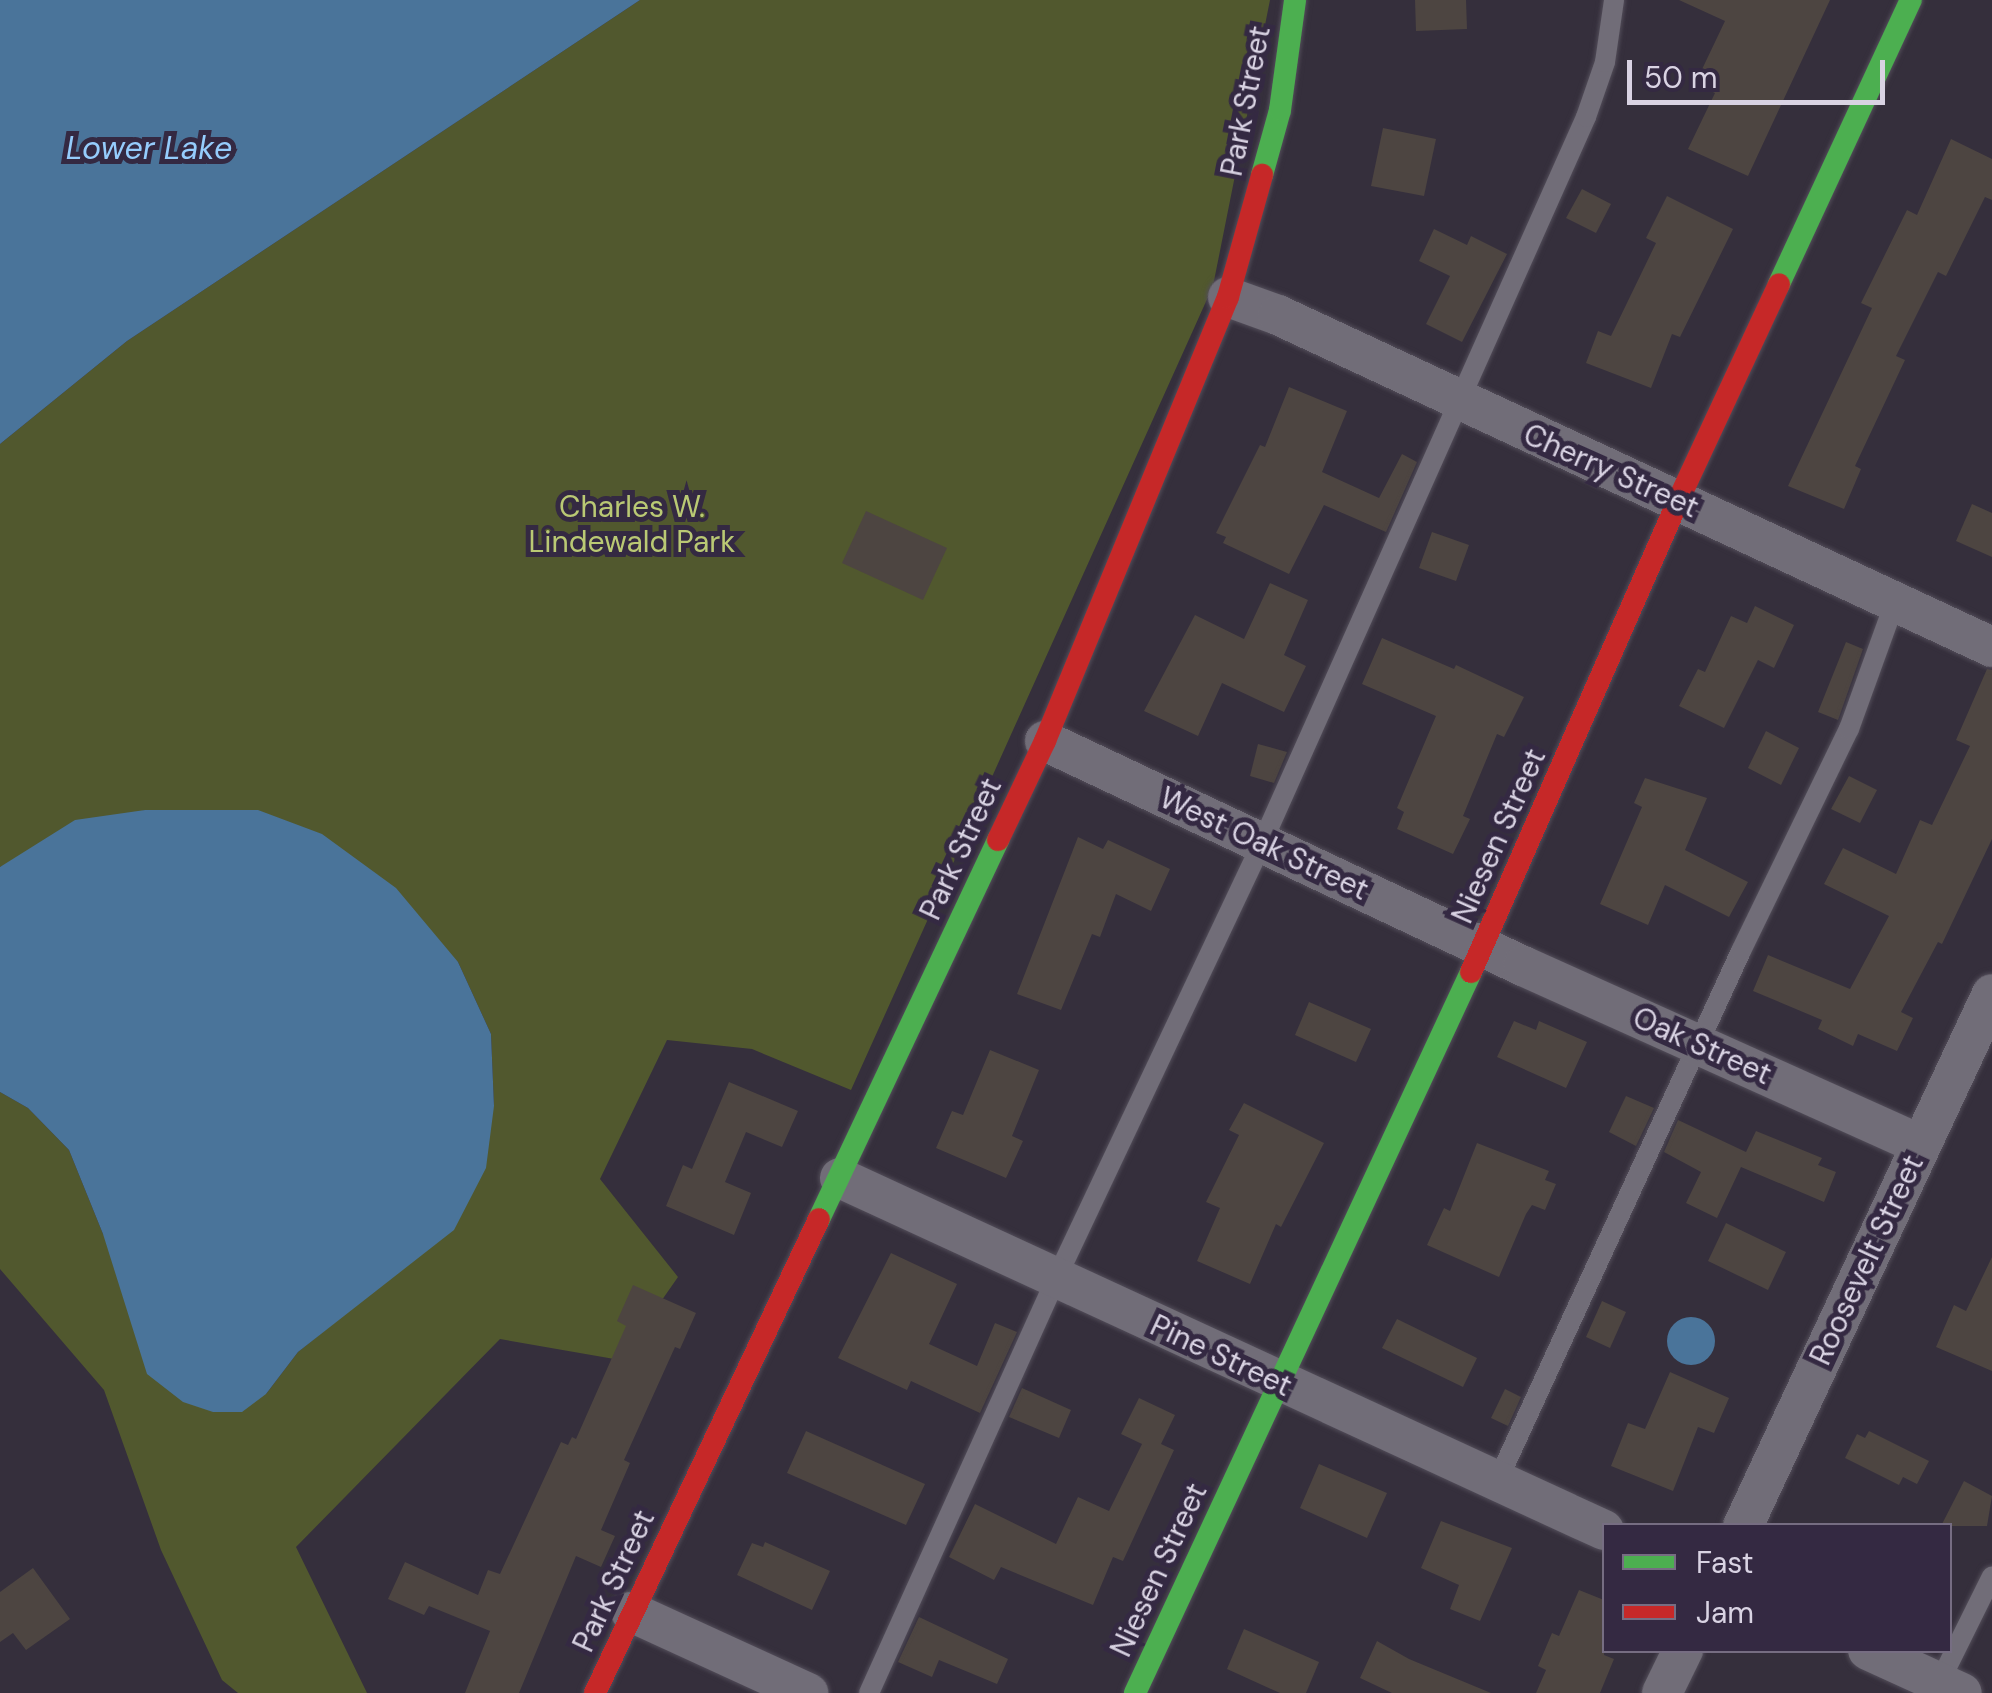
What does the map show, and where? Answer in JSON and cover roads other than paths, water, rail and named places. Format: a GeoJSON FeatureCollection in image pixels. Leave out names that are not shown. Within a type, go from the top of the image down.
{"type":"FeatureCollection","features":[{"type":"Feature","properties":{"kind":"street","name":"Park Street"},"geometry":{"type":"LineString","coordinates":[[595,1693],[1045,742],[1228,297],[1280,110],[1295,0]]}},
{"type":"Feature","properties":{"kind":"street","name":"Niesen Street"},"geometry":{"type":"LineString","coordinates":[[1135,1693],[1484,947],[1678,501],[1911,0]]}},
{"type":"Feature","properties":{"kind":"street","name":"Cherry Street"},"geometry":{"type":"LineString","coordinates":[[1228,297],[1278,314],[1457,402],[1992,647]]}},
{"type":"Feature","properties":{"kind":"street","name":"West Oak Street"},"geometry":{"type":"LineString","coordinates":[[1045,742],[1484,947]]}},
{"type":"Feature","properties":{"kind":"street","name":"Oak Street"},"geometry":{"type":"LineString","coordinates":[[1484,947],[1921,1145]]}},
{"type":"Feature","properties":{"kind":"street","name":"Roosevelt Street"},"geometry":{"type":"LineString","coordinates":[[1744,1523],[1992,994]]}},
{"type":"Feature","properties":{"kind":"street","name":"Pine Street"},"geometry":{"type":"LineString","coordinates":[[840,1178],[1602,1529]]}},
{"type":"Feature","properties":{"kind":"street"},"geometry":{"type":"LineString","coordinates":[[631,1612],[808,1693]]}},
{"type":"Feature","properties":{"kind":"street"},"geometry":{"type":"LineString","coordinates":[[1662,1693],[1682,1653]]}},
{"type":"Feature","properties":{"kind":"street"},"geometry":{"type":"LineString","coordinates":[[1875,1653],[1951,1688]]}},
{"type":"Feature","properties":{"kind":"lane"},"geometry":{"type":"LineString","coordinates":[[869,1693],[1056,1279],[1262,843],[1586,117],[1605,62],[1614,0]]}},
{"type":"Feature","properties":{"kind":"lane"},"geometry":{"type":"LineString","coordinates":[[1497,1482],[1698,1044],[1850,729],[1896,602]]}},
{"type":"Feature","properties":{"kind":"lane"},"geometry":{"type":"LineString","coordinates":[[1951,1688],[1992,1576]]}},
{"type":"Feature","properties":{"kind":"water","name":"Lower Lake"},"geometry":{"type":"Polygon","coordinates":[[[0,0],[640,0],[127,341],[0,444],[0,0]]]}},
{"type":"Feature","properties":{"kind":"water"},"geometry":{"type":"Polygon","coordinates":[[[145,810],[258,810],[322,834],[396,888],[458,962],[491,1034],[494,1106],[486,1168],[454,1230],[298,1352],[266,1394],[242,1412],[213,1412],[183,1402],[147,1374],[103,1234],[69,1150],[28,1108],[0,1092],[0,867],[75,820],[145,810]]]}},
{"type":"Feature","properties":{"kind":"water"},"geometry":{"type":"Polygon","coordinates":[[[1691,1317],[1708,1324],[1715,1341],[1708,1358],[1691,1365],[1674,1358],[1667,1341],[1674,1324],[1691,1317]]]}},
{"type":"Feature","properties":{"kind":"park label","name":"Charles W. Lindewald Park"},"geometry":{"type":"Point","coordinates":[632,524]}}]}
